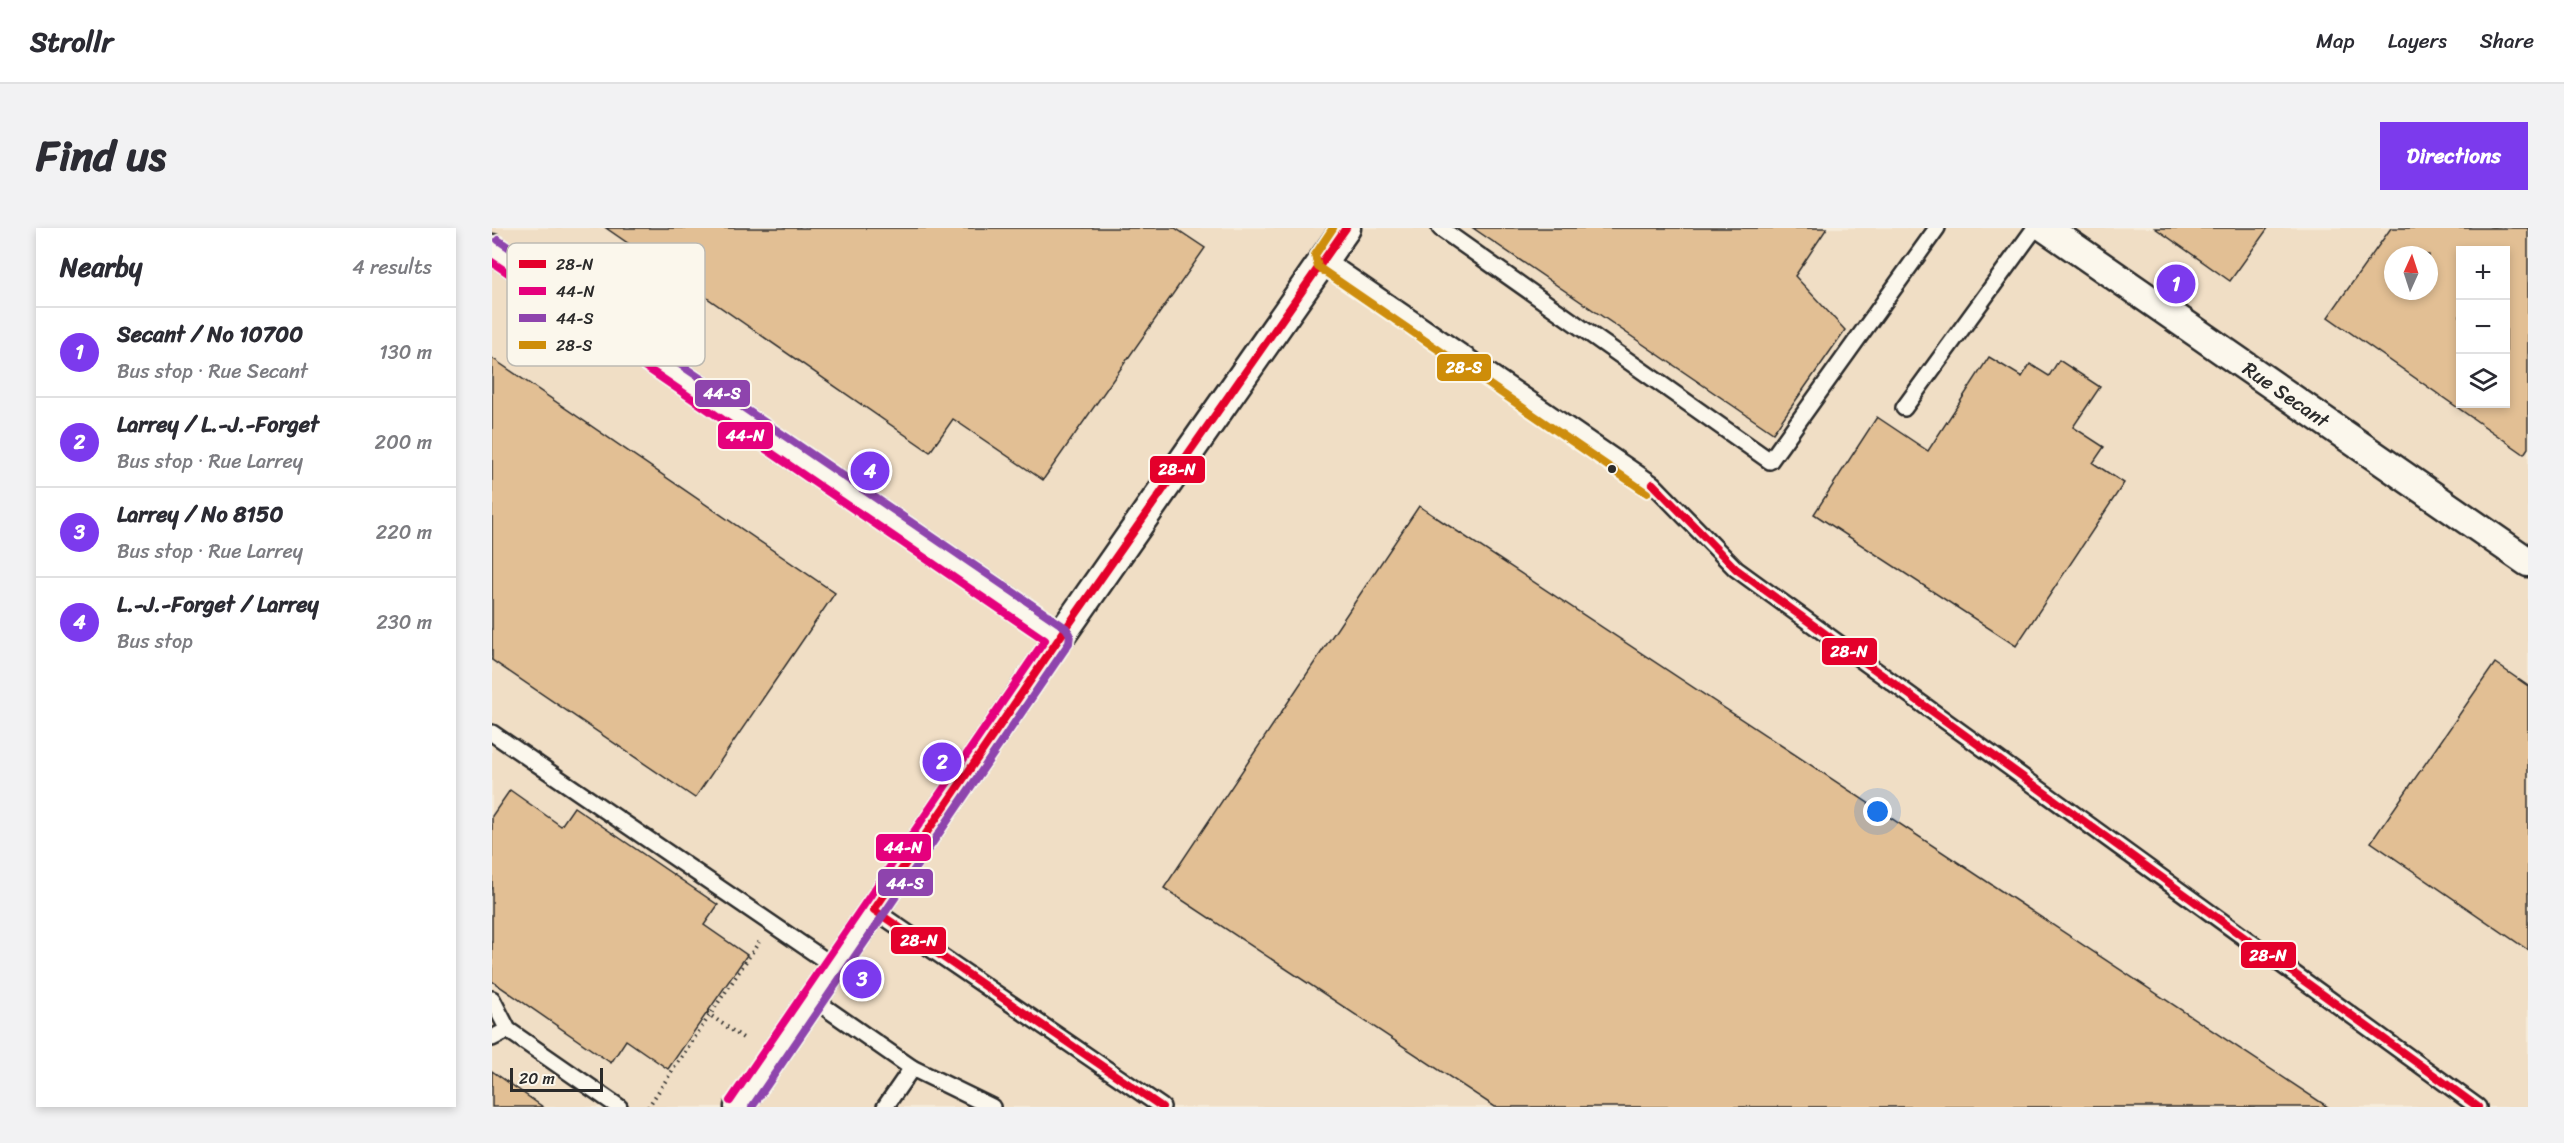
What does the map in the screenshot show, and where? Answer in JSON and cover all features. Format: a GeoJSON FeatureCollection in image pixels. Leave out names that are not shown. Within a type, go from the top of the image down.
{"type":"FeatureCollection","features":[{"type":"Feature","properties":{"kind":"street"},"geometry":{"type":"LineString","coordinates":[[739,1107],[1060,637],[1346,228]]}},
{"type":"Feature","properties":{"kind":"street","name":"Rue Secant"},"geometry":{"type":"LineString","coordinates":[[2046,228],[2528,562]]}},
{"type":"Feature","properties":{"kind":"street"},"geometry":{"type":"LineString","coordinates":[[492,249],[507,259]]}},
{"type":"Feature","properties":{"kind":"street"},"geometry":{"type":"LineString","coordinates":[[663,366],[1060,637]]}},
{"type":"Feature","properties":{"kind":"lane"},"geometry":{"type":"LineString","coordinates":[[1440,228],[1770,461],[1937,228]]}},
{"type":"Feature","properties":{"kind":"lane"},"geometry":{"type":"LineString","coordinates":[[1904,408],[2035,228]]}},
{"type":"Feature","properties":{"kind":"lane"},"geometry":{"type":"LineString","coordinates":[[1325,259],[1653,484],[1736,569],[2478,1107]]}},
{"type":"Feature","properties":{"kind":"lane"},"geometry":{"type":"LineString","coordinates":[[492,733],[835,967]]}},
{"type":"Feature","properties":{"kind":"lane"},"geometry":{"type":"LineString","coordinates":[[874,910],[1162,1107]]}},
{"type":"Feature","properties":{"kind":"lane"},"geometry":{"type":"LineString","coordinates":[[492,999],[508,1030],[619,1107]]}},
{"type":"Feature","properties":{"kind":"lane"},"geometry":{"type":"LineString","coordinates":[[813,999],[912,1068],[992,1107]]}},
{"type":"Feature","properties":{"kind":"lane"},"geometry":{"type":"LineString","coordinates":[[492,1038],[508,1030]]}},
{"type":"Feature","properties":{"kind":"lane"},"geometry":{"type":"LineString","coordinates":[[885,1107],[912,1068]]}},
{"type":"Feature","properties":{"kind":"path"},"geometry":{"type":"LineString","coordinates":[[648,1107],[708,1014],[761,939]]}},
{"type":"Feature","properties":{"kind":"path"},"geometry":{"type":"LineString","coordinates":[[708,1014],[746,1040]]}},
{"type":"Feature","properties":{"kind":"shaded area"},"geometry":{"type":"Polygon","coordinates":[[[492,228],[2528,228],[2528,1107],[492,1107],[492,228]]]}},
{"type":"Feature","properties":{"kind":"building"},"geometry":{"type":"Polygon","coordinates":[[[606,228],[1175,228],[1205,248],[1043,480],[953,419],[930,452],[705,296],[705,243],[628,243],[606,228]]]}},
{"type":"Feature","properties":{"kind":"building"},"geometry":{"type":"Polygon","coordinates":[[[1473,228],[1827,228],[1795,276],[1845,330],[1773,433],[1473,228]]]}},
{"type":"Feature","properties":{"kind":"building"},"geometry":{"type":"Polygon","coordinates":[[[2155,228],[2268,228],[2230,281],[2155,228]]]}},
{"type":"Feature","properties":{"kind":"building"},"geometry":{"type":"Polygon","coordinates":[[[2391,228],[2528,228],[2528,448],[2524,454],[2458,408],[2510,408],[2510,246],[2456,246],[2456,406],[2328,317],[2391,228]]]}},
{"type":"Feature","properties":{"kind":"building"},"geometry":{"type":"Polygon","coordinates":[[[1989,357],[2022,377],[2030,364],[2049,376],[2059,360],[2100,387],[2073,427],[2104,447],[2093,463],[2124,483],[2016,646],[1814,514],[1877,417],[1928,451],[1989,357]]]}},
{"type":"Feature","properties":{"kind":"building"},"geometry":{"type":"Polygon","coordinates":[[[492,358],[835,593],[695,798],[492,660],[492,358]]]}},
{"type":"Feature","properties":{"kind":"building"},"geometry":{"type":"Polygon","coordinates":[[[1419,506],[2328,1107],[1495,1107],[1164,888],[1419,506]]]}},
{"type":"Feature","properties":{"kind":"building"},"geometry":{"type":"Polygon","coordinates":[[[2495,663],[2528,686],[2528,950],[2371,842],[2495,663]]]}},
{"type":"Feature","properties":{"kind":"building"},"geometry":{"type":"Polygon","coordinates":[[[510,790],[561,826],[574,807],[718,905],[704,925],[747,955],[668,1069],[626,1040],[611,1063],[492,981],[492,816],[510,790]]]}},
{"type":"Feature","properties":{"kind":"building"},"geometry":{"type":"Polygon","coordinates":[[[492,1071],[543,1107],[492,1107],[492,1071]]]}},
{"type":"Feature","properties":{"kind":"transit line","name":"28-S"},"geometry":{"type":"LineString","coordinates":[[1333,228],[1315,255],[1318,267],[1647,493]]}},
{"type":"Feature","properties":{"kind":"transit line","name":"28-N"},"geometry":{"type":"LineString","coordinates":[[1162,1107],[874,910],[1060,637],[1346,228]]}},
{"type":"Feature","properties":{"kind":"transit line","name":"44-S"},"geometry":{"type":"LineString","coordinates":[[498,240],[507,246]]}},
{"type":"Feature","properties":{"kind":"transit line","name":"44-N"},"geometry":{"type":"LineString","coordinates":[[492,262],[507,272]]}},
{"type":"Feature","properties":{"kind":"transit line","name":"44-N"},"geometry":{"type":"LineString","coordinates":[[644,366],[1045,640],[730,1101]]}},
{"type":"Feature","properties":{"kind":"transit line","name":"44-S"},"geometry":{"type":"LineString","coordinates":[[682,366],[1066,628],[1070,634],[1069,643],[752,1107]]}},
{"type":"Feature","properties":{"kind":"transit line","name":"28-N"},"geometry":{"type":"LineString","coordinates":[[1653,484],[1736,569],[2478,1107]]}},
{"type":"Feature","properties":{"kind":"place","name":"Secant / No 10700"},"geometry":{"type":"Point","coordinates":[2176,284]}},
{"type":"Feature","properties":{"kind":"place","name":"L.-J.-Forget / Larrey"},"geometry":{"type":"Point","coordinates":[870,471]}},
{"type":"Feature","properties":{"kind":"place","name":"Larrey / L.-J.-Forget"},"geometry":{"type":"Point","coordinates":[942,762]}},
{"type":"Feature","properties":{"kind":"place","name":"Larrey / No 8150"},"geometry":{"type":"Point","coordinates":[862,979]}}]}
